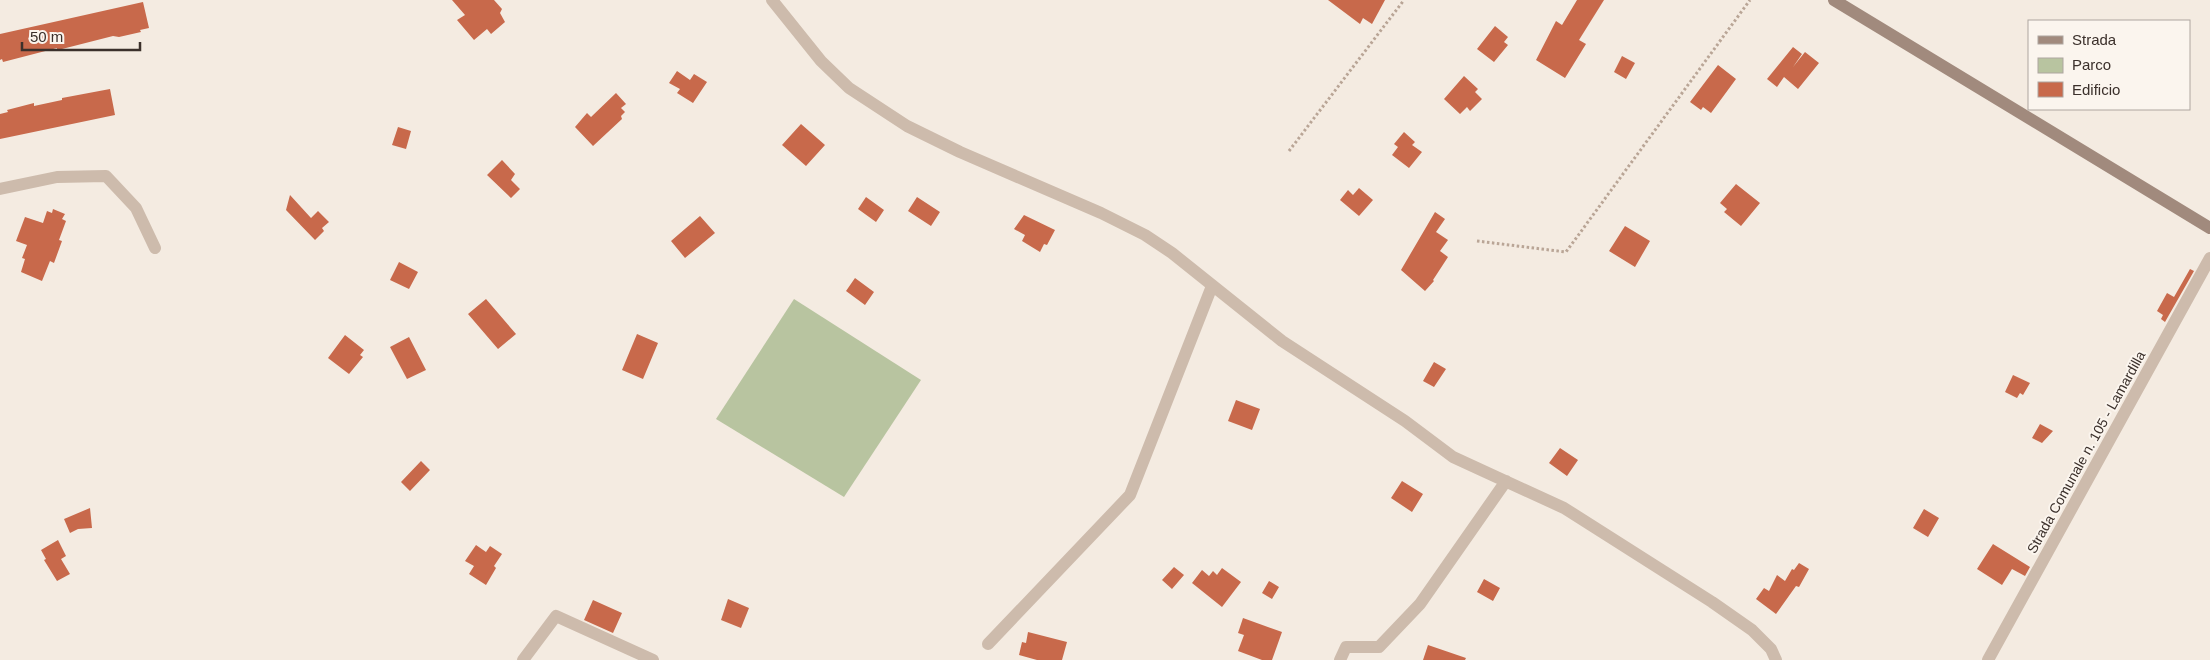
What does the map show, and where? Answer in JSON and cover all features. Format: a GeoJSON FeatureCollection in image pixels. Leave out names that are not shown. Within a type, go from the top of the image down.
{"type":"FeatureCollection","features":[{"type":"Feature","properties":{"kind":"main road"},"geometry":{"type":"LineString","coordinates":[[1834,0],[2210,228]]}},
{"type":"Feature","properties":{"kind":"street"},"geometry":{"type":"LineString","coordinates":[[772,0],[821,61],[849,88],[907,126],[960,152],[1101,213],[1145,235],[1172,253],[1282,341],[1405,421],[1453,457],[1564,508],[1712,602],[1752,630],[1771,649],[1776,660]]}},
{"type":"Feature","properties":{"kind":"street"},"geometry":{"type":"LineString","coordinates":[[0,189],[57,177],[106,176],[136,208],[155,248]]}},
{"type":"Feature","properties":{"kind":"street","name":"Strada Comunale n. 105 - Lamardilla"},"geometry":{"type":"LineString","coordinates":[[1988,660],[2210,258]]}},
{"type":"Feature","properties":{"kind":"street"},"geometry":{"type":"LineString","coordinates":[[988,644],[1130,495],[1212,286]]}},
{"type":"Feature","properties":{"kind":"street"},"geometry":{"type":"LineString","coordinates":[[1340,660],[1346,648],[1379,647],[1420,604],[1506,481]]}},
{"type":"Feature","properties":{"kind":"street"},"geometry":{"type":"LineString","coordinates":[[523,660],[556,616],[652,660]]}},
{"type":"Feature","properties":{"kind":"path"},"geometry":{"type":"LineString","coordinates":[[1289,151],[1404,0]]}},
{"type":"Feature","properties":{"kind":"path"},"geometry":{"type":"LineString","coordinates":[[1477,241],[1566,252],[1750,0]]}},
{"type":"Feature","properties":{"kind":"green space"},"geometry":{"type":"Polygon","coordinates":[[[794,299],[921,380],[844,497],[716,419],[794,299]]]}},
{"type":"Feature","properties":{"kind":"building"},"geometry":{"type":"Polygon","coordinates":[[[452,0],[494,0],[502,9],[500,13],[505,22],[491,34],[487,29],[474,40],[457,20],[465,15],[452,0]]]}},
{"type":"Feature","properties":{"kind":"building"},"geometry":{"type":"Polygon","coordinates":[[[1328,0],[1385,0],[1372,24],[1363,18],[1360,24],[1328,0]]]}},
{"type":"Feature","properties":{"kind":"building"},"geometry":{"type":"Polygon","coordinates":[[[1577,0],[1604,0],[1579,40],[1586,44],[1565,78],[1536,60],[1556,21],[1562,25],[1577,0]]]}},
{"type":"Feature","properties":{"kind":"building"},"geometry":{"type":"Polygon","coordinates":[[[143,2],[149,28],[140,30],[141,32],[119,37],[113,36],[62,49],[57,48],[3,62],[2,59],[0,60],[0,34],[143,2]]]}},
{"type":"Feature","properties":{"kind":"building"},"geometry":{"type":"Polygon","coordinates":[[[1495,26],[1508,37],[1504,42],[1508,45],[1494,62],[1477,49],[1495,26]]]}},
{"type":"Feature","properties":{"kind":"building"},"geometry":{"type":"Polygon","coordinates":[[[1793,47],[1802,54],[1793,67],[1805,52],[1819,63],[1798,89],[1784,77],[1777,87],[1767,79],[1793,47]]]}},
{"type":"Feature","properties":{"kind":"building"},"geometry":{"type":"Polygon","coordinates":[[[1622,56],[1635,63],[1626,79],[1614,72],[1622,56]]]}},
{"type":"Feature","properties":{"kind":"building"},"geometry":{"type":"Polygon","coordinates":[[[1718,65],[1736,79],[1711,113],[1703,107],[1701,110],[1690,102],[1718,65]]]}},
{"type":"Feature","properties":{"kind":"building"},"geometry":{"type":"Polygon","coordinates":[[[677,71],[690,80],[694,74],[707,82],[693,103],[677,93],[680,89],[669,83],[677,71]]]}},
{"type":"Feature","properties":{"kind":"building"},"geometry":{"type":"Polygon","coordinates":[[[1464,76],[1478,89],[1475,92],[1482,99],[1470,111],[1467,107],[1460,114],[1444,99],[1464,76]]]}},
{"type":"Feature","properties":{"kind":"building"},"geometry":{"type":"Polygon","coordinates":[[[110,89],[115,115],[0,139],[0,114],[8,112],[7,110],[110,89]]]}},
{"type":"Feature","properties":{"kind":"building"},"geometry":{"type":"Polygon","coordinates":[[[616,93],[626,104],[621,108],[625,112],[621,116],[622,119],[593,146],[575,127],[587,113],[591,117],[616,93]]]}},
{"type":"Feature","properties":{"kind":"building"},"geometry":{"type":"Polygon","coordinates":[[[801,124],[825,145],[806,166],[782,145],[801,124]]]}},
{"type":"Feature","properties":{"kind":"building"},"geometry":{"type":"Polygon","coordinates":[[[398,127],[411,131],[406,149],[392,145],[398,127]]]}},
{"type":"Feature","properties":{"kind":"building"},"geometry":{"type":"Polygon","coordinates":[[[1404,132],[1415,142],[1412,145],[1422,152],[1409,168],[1392,155],[1398,147],[1394,144],[1404,132]]]}},
{"type":"Feature","properties":{"kind":"building"},"geometry":{"type":"Polygon","coordinates":[[[502,160],[515,174],[511,180],[520,189],[511,198],[487,175],[502,160]]]}},
{"type":"Feature","properties":{"kind":"building"},"geometry":{"type":"Polygon","coordinates":[[[1736,184],[1760,203],[1741,226],[1724,212],[1727,209],[1720,203],[1736,184]]]}},
{"type":"Feature","properties":{"kind":"building"},"geometry":{"type":"Polygon","coordinates":[[[1359,188],[1373,200],[1359,216],[1340,200],[1348,190],[1353,195],[1359,188]]]}},
{"type":"Feature","properties":{"kind":"building"},"geometry":{"type":"Polygon","coordinates":[[[290,195],[311,218],[318,211],[329,222],[322,228],[324,231],[315,240],[286,210],[290,195]]]}},
{"type":"Feature","properties":{"kind":"building"},"geometry":{"type":"Polygon","coordinates":[[[866,197],[884,210],[876,222],[858,209],[866,197]]]}},
{"type":"Feature","properties":{"kind":"building"},"geometry":{"type":"Polygon","coordinates":[[[917,197],[940,212],[931,226],[908,211],[917,197]]]}},
{"type":"Feature","properties":{"kind":"building"},"geometry":{"type":"Polygon","coordinates":[[[53,209],[65,214],[62,219],[66,221],[59,240],[62,241],[54,263],[50,261],[42,281],[21,272],[25,259],[22,258],[27,245],[16,241],[25,217],[43,223],[47,211],[52,213],[53,209]]]}},
{"type":"Feature","properties":{"kind":"building"},"geometry":{"type":"Polygon","coordinates":[[[1435,212],[1445,219],[1436,232],[1448,240],[1440,251],[1448,257],[1434,281],[1425,291],[1401,270],[1435,212]]]}},
{"type":"Feature","properties":{"kind":"building"},"geometry":{"type":"Polygon","coordinates":[[[1024,215],[1055,230],[1047,245],[1044,244],[1040,252],[1022,241],[1025,235],[1014,229],[1024,215]]]}},
{"type":"Feature","properties":{"kind":"building"},"geometry":{"type":"Polygon","coordinates":[[[700,216],[715,233],[685,258],[671,241],[700,216]]]}},
{"type":"Feature","properties":{"kind":"building"},"geometry":{"type":"Polygon","coordinates":[[[1625,226],[1650,241],[1635,267],[1609,251],[1625,226]]]}},
{"type":"Feature","properties":{"kind":"building"},"geometry":{"type":"Polygon","coordinates":[[[399,262],[418,272],[409,289],[390,280],[399,262]]]}},
{"type":"Feature","properties":{"kind":"building"},"geometry":{"type":"Polygon","coordinates":[[[2190,269],[2194,271],[2165,322],[2161,319],[2163,315],[2157,311],[2167,293],[2174,297],[2190,269]]]}},
{"type":"Feature","properties":{"kind":"building"},"geometry":{"type":"Polygon","coordinates":[[[855,278],[874,292],[865,305],[846,291],[855,278]]]}},
{"type":"Feature","properties":{"kind":"building"},"geometry":{"type":"Polygon","coordinates":[[[486,299],[516,334],[498,349],[468,314],[486,299]]]}},
{"type":"Feature","properties":{"kind":"building"},"geometry":{"type":"Polygon","coordinates":[[[637,334],[658,343],[643,379],[622,370],[637,334]]]}},
{"type":"Feature","properties":{"kind":"building"},"geometry":{"type":"Polygon","coordinates":[[[345,335],[364,350],[360,355],[363,357],[349,374],[328,358],[345,335]]]}},
{"type":"Feature","properties":{"kind":"building"},"geometry":{"type":"Polygon","coordinates":[[[409,337],[426,370],[407,379],[390,347],[409,337]]]}},
{"type":"Feature","properties":{"kind":"building"},"geometry":{"type":"Polygon","coordinates":[[[1434,362],[1446,369],[1434,387],[1423,381],[1434,362]]]}},
{"type":"Feature","properties":{"kind":"building"},"geometry":{"type":"Polygon","coordinates":[[[2013,375],[2030,383],[2023,395],[2020,393],[2017,398],[2005,392],[2013,375]]]}},
{"type":"Feature","properties":{"kind":"building"},"geometry":{"type":"Polygon","coordinates":[[[1236,400],[1260,409],[1252,430],[1228,421],[1236,400]]]}},
{"type":"Feature","properties":{"kind":"building"},"geometry":{"type":"Polygon","coordinates":[[[2040,424],[2053,431],[2042,443],[2032,438],[2040,424]]]}},
{"type":"Feature","properties":{"kind":"building"},"geometry":{"type":"Polygon","coordinates":[[[1560,448],[1578,460],[1567,476],[1549,463],[1560,448]]]}},
{"type":"Feature","properties":{"kind":"building"},"geometry":{"type":"Polygon","coordinates":[[[421,461],[430,470],[410,491],[401,482],[421,461]]]}},
{"type":"Feature","properties":{"kind":"building"},"geometry":{"type":"Polygon","coordinates":[[[1402,481],[1423,494],[1412,512],[1391,498],[1402,481]]]}},
{"type":"Feature","properties":{"kind":"building"},"geometry":{"type":"Polygon","coordinates":[[[90,508],[92,528],[78,529],[70,533],[64,519],[90,508]]]}},
{"type":"Feature","properties":{"kind":"building"},"geometry":{"type":"Polygon","coordinates":[[[1924,509],[1939,518],[1928,537],[1913,528],[1924,509]]]}},
{"type":"Feature","properties":{"kind":"building"},"geometry":{"type":"Polygon","coordinates":[[[58,540],[66,556],[61,559],[70,574],[57,581],[44,560],[46,559],[41,550],[58,540]]]}},
{"type":"Feature","properties":{"kind":"building"},"geometry":{"type":"Polygon","coordinates":[[[1993,544],[2030,567],[2025,576],[2012,569],[2002,585],[1977,569],[1993,544]]]}},
{"type":"Feature","properties":{"kind":"building"},"geometry":{"type":"Polygon","coordinates":[[[476,545],[486,552],[490,546],[502,554],[494,566],[496,568],[486,585],[469,574],[474,566],[465,561],[476,545]]]}},
{"type":"Feature","properties":{"kind":"building"},"geometry":{"type":"Polygon","coordinates":[[[1799,563],[1809,569],[1799,587],[1796,586],[1776,614],[1756,599],[1764,588],[1769,591],[1777,575],[1785,581],[1792,569],[1794,570],[1799,563]]]}},
{"type":"Feature","properties":{"kind":"building"},"geometry":{"type":"Polygon","coordinates":[[[1174,567],[1184,575],[1172,589],[1162,580],[1174,567]]]}},
{"type":"Feature","properties":{"kind":"building"},"geometry":{"type":"Polygon","coordinates":[[[1222,568],[1241,582],[1222,607],[1192,583],[1202,570],[1209,576],[1213,571],[1217,575],[1222,568]]]}},
{"type":"Feature","properties":{"kind":"building"},"geometry":{"type":"Polygon","coordinates":[[[1484,579],[1500,588],[1493,601],[1477,592],[1484,579]]]}},
{"type":"Feature","properties":{"kind":"building"},"geometry":{"type":"Polygon","coordinates":[[[1269,581],[1279,587],[1272,599],[1262,593],[1269,581]]]}},
{"type":"Feature","properties":{"kind":"building"},"geometry":{"type":"Polygon","coordinates":[[[728,599],[749,608],[741,628],[721,620],[728,599]]]}},
{"type":"Feature","properties":{"kind":"building"},"geometry":{"type":"Polygon","coordinates":[[[593,600],[622,613],[613,633],[584,620],[593,600]]]}},
{"type":"Feature","properties":{"kind":"building"},"geometry":{"type":"Polygon","coordinates":[[[1243,618],[1282,632],[1272,660],[1262,660],[1238,651],[1244,635],[1238,633],[1243,618]]]}},
{"type":"Feature","properties":{"kind":"building"},"geometry":{"type":"Polygon","coordinates":[[[1028,632],[1067,642],[1062,660],[1037,660],[1019,655],[1022,642],[1026,643],[1028,632]]]}},
{"type":"Feature","properties":{"kind":"building"},"geometry":{"type":"Polygon","coordinates":[[[1428,645],[1466,658],[1465,660],[1423,660],[1428,645]]]}}]}
